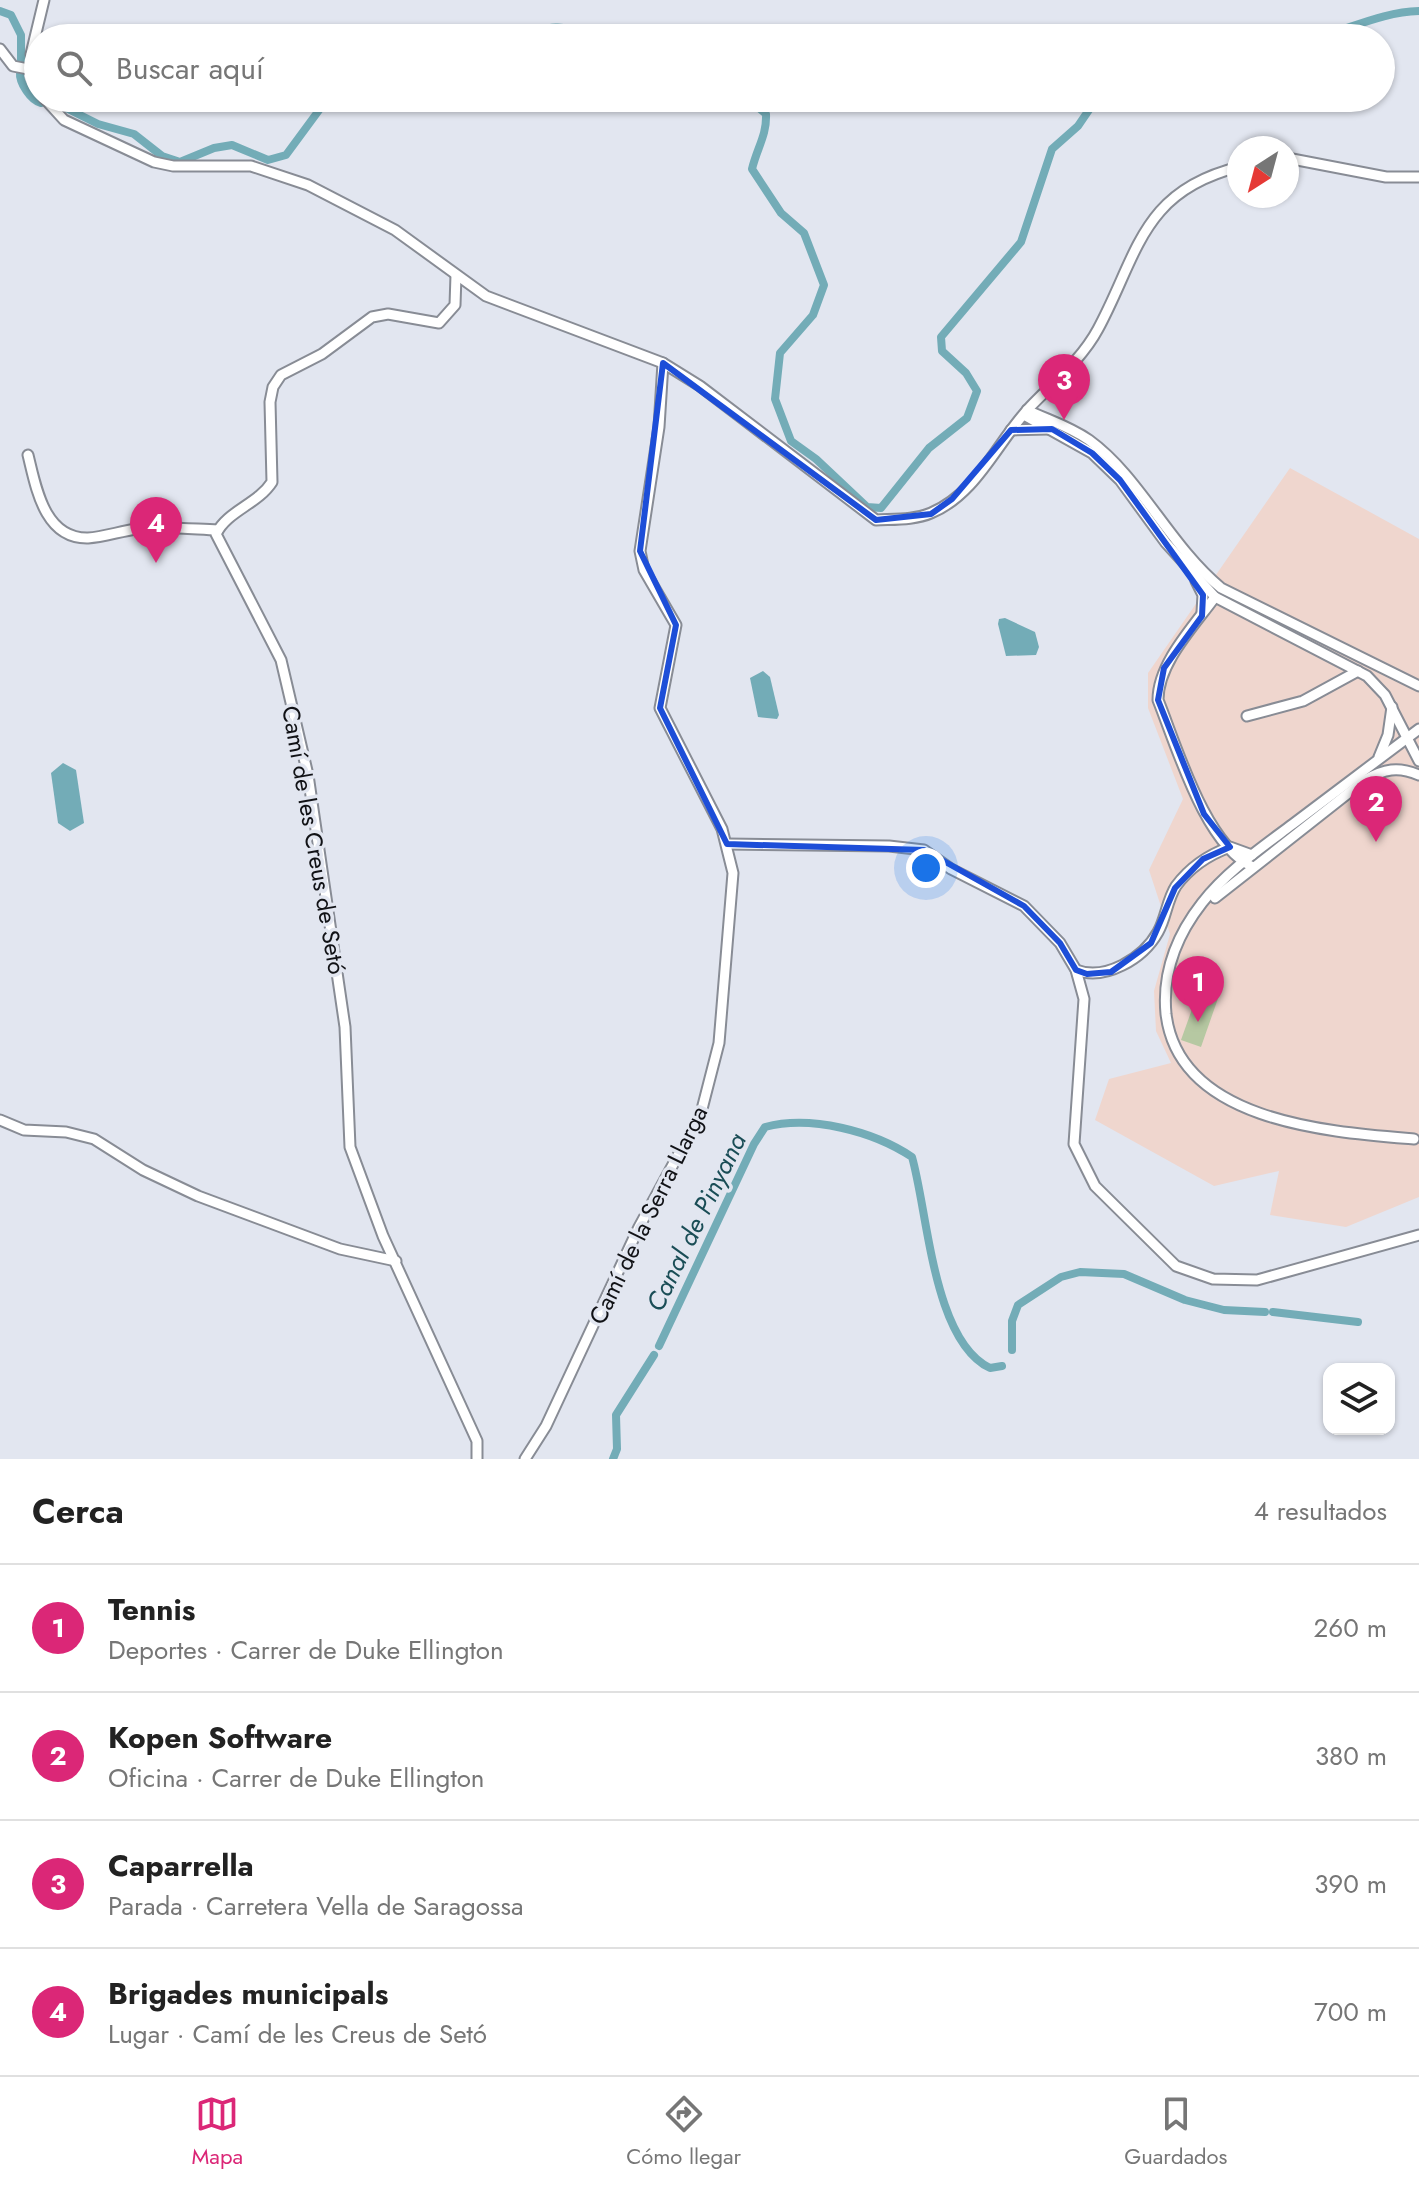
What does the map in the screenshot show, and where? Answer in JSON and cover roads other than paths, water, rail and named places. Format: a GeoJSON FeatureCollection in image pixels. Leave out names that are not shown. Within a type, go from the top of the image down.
{"type":"FeatureCollection","features":[{"type":"Feature","properties":{"kind":"street"},"geometry":{"type":"LineString","coordinates":[[35,0],[42,11]]}},
{"type":"Feature","properties":{"kind":"street"},"geometry":{"type":"LineString","coordinates":[[39,24],[44,0]]}},
{"type":"Feature","properties":{"kind":"street"},"geometry":{"type":"LineString","coordinates":[[0,49],[13,66],[24,68]]}},
{"type":"Feature","properties":{"kind":"street"},"geometry":{"type":"LineString","coordinates":[[57,112],[64,120],[154,162],[173,166],[241,164],[308,185],[377,219],[486,296],[663,363],[700,386],[876,520],[931,514],[970,486],[1025,412],[1077,359],[1097,331],[1141,234],[1190,185],[1227,171]]}},
{"type":"Feature","properties":{"kind":"street"},"geometry":{"type":"LineString","coordinates":[[1299,157],[1386,177],[1419,177]]}},
{"type":"Feature","properties":{"kind":"street"},"geometry":{"type":"LineString","coordinates":[[28,455],[44,508],[49,518],[66,532],[87,538],[142,529],[218,530],[221,523],[264,492],[272,482],[270,402],[273,387],[281,375],[322,354],[372,317],[388,314],[439,323],[455,305],[456,275]]}},
{"type":"Feature","properties":{"kind":"street","name":"Camí de la Serra Llarga"},"geometry":{"type":"LineString","coordinates":[[525,1459],[546,1426],[639,1227],[701,1113],[719,1043],[733,873],[727,844],[705,791],[660,708],[676,625],[644,570],[640,551],[659,427],[663,363]]}},
{"type":"Feature","properties":{"kind":"street"},"geometry":{"type":"LineString","coordinates":[[1039,398],[1053,425],[1092,453],[1120,480],[1192,575],[1203,595],[1202,616]]}},
{"type":"Feature","properties":{"kind":"street"},"geometry":{"type":"LineString","coordinates":[[1025,412],[1106,454],[1170,537],[1206,576],[1242,599],[1419,686]]}},
{"type":"Feature","properties":{"kind":"street"},"geometry":{"type":"LineString","coordinates":[[1011,430],[1053,425]]}},
{"type":"Feature","properties":{"kind":"street","name":"Camí de les Creus de Setó"},"geometry":{"type":"LineString","coordinates":[[218,530],[229,564],[281,660],[308,775],[345,1027],[350,1147],[396,1261],[477,1441],[477,1459]]}},
{"type":"Feature","properties":{"kind":"street"},"geometry":{"type":"LineString","coordinates":[[1192,575],[1215,597],[1358,671],[1376,684],[1392,707],[1418,760]]}},
{"type":"Feature","properties":{"kind":"street"},"geometry":{"type":"LineString","coordinates":[[1206,576],[1215,597]]}},
{"type":"Feature","properties":{"kind":"street"},"geometry":{"type":"LineString","coordinates":[[1215,597],[1242,599]]}},
{"type":"Feature","properties":{"kind":"street"},"geometry":{"type":"LineString","coordinates":[[1215,597],[1164,668],[1158,685],[1158,700],[1204,814],[1242,863],[1253,867]]}},
{"type":"Feature","properties":{"kind":"street"},"geometry":{"type":"LineString","coordinates":[[1202,616],[1218,608],[1236,609]]}},
{"type":"Feature","properties":{"kind":"street"},"geometry":{"type":"LineString","coordinates":[[1247,716],[1303,701],[1358,671]]}},
{"type":"Feature","properties":{"kind":"street"},"geometry":{"type":"LineString","coordinates":[[1377,760],[1388,735],[1392,707]]}},
{"type":"Feature","properties":{"kind":"street"},"geometry":{"type":"LineString","coordinates":[[1414,1139],[1370,1135],[1243,1108],[1194,1076],[1180,1057],[1168,1030],[1165,999],[1171,955],[1203,902],[1232,871],[1419,729]]}},
{"type":"Feature","properties":{"kind":"street"},"geometry":{"type":"LineString","coordinates":[[1418,760],[1419,742]]}},
{"type":"Feature","properties":{"kind":"street"},"geometry":{"type":"LineString","coordinates":[[1215,898],[1381,771],[1398,768],[1419,775]]}},
{"type":"Feature","properties":{"kind":"street"},"geometry":{"type":"LineString","coordinates":[[727,844],[889,846],[924,850],[951,869],[1024,906],[1060,943],[1076,970],[1084,999],[1074,1144],[1095,1186],[1176,1266],[1213,1279],[1257,1280],[1419,1235]]}},
{"type":"Feature","properties":{"kind":"street"},"geometry":{"type":"LineString","coordinates":[[1076,970],[1087,974],[1111,972],[1151,943],[1173,892],[1203,859],[1230,847],[1252,855]]}},
{"type":"Feature","properties":{"kind":"street"},"geometry":{"type":"LineString","coordinates":[[1230,847],[1232,871]]}},
{"type":"Feature","properties":{"kind":"street"},"geometry":{"type":"LineString","coordinates":[[1193,920],[1241,869],[1242,863]]}},
{"type":"Feature","properties":{"kind":"street"},"geometry":{"type":"LineString","coordinates":[[0,1120],[24,1130],[66,1132],[94,1139],[143,1170],[198,1196],[340,1249],[396,1261]]}},
{"type":"Feature","properties":{"kind":"water"},"geometry":{"type":"Polygon","coordinates":[[[1005,618],[1035,632],[1039,647],[1036,655],[1006,656],[998,624],[999,619],[1005,618]]]}},
{"type":"Feature","properties":{"kind":"water"},"geometry":{"type":"Polygon","coordinates":[[[763,671],[770,677],[779,715],[777,719],[758,717],[750,678],[763,671]]]}},
{"type":"Feature","properties":{"kind":"water"},"geometry":{"type":"Polygon","coordinates":[[[63,763],[76,770],[84,823],[70,831],[58,823],[51,773],[63,763]]]}},
{"type":"Feature","properties":{"kind":"waterway","name":"Canal de Pinyana"},"geometry":{"type":"LineString","coordinates":[[0,11],[11,15],[21,35],[21,66]]}},
{"type":"Feature","properties":{"kind":"waterway","name":"Canal de Pinyana"},"geometry":{"type":"LineString","coordinates":[[1360,24],[1419,11]]}},
{"type":"Feature","properties":{"kind":"waterway","name":"Canal de Pinyana"},"geometry":{"type":"LineString","coordinates":[[20,72],[24,87]]}},
{"type":"Feature","properties":{"kind":"waterway","name":"Canal de Pinyana"},"geometry":{"type":"LineString","coordinates":[[74,112],[98,124],[134,134],[162,156],[180,162],[214,148],[232,145],[268,160],[286,155],[318,112]]}},
{"type":"Feature","properties":{"kind":"waterway","name":"Canal de Pinyana"},"geometry":{"type":"LineString","coordinates":[[764,112],[766,122],[752,169],[781,213],[804,233],[824,285],[813,315],[780,353],[775,399],[791,441],[816,459],[867,507],[881,508],[929,448],[967,418],[977,391],[966,373],[942,351],[941,337],[1021,242],[1052,149],[1078,126],[1088,112]]}},
{"type":"Feature","properties":{"kind":"waterway","name":"Canal de Pinyana"},"geometry":{"type":"LineString","coordinates":[[659,1346],[754,1144],[765,1127],[821,1124],[860,1133],[912,1157],[936,1273],[956,1332],[971,1353],[990,1368],[1002,1366]]}},
{"type":"Feature","properties":{"kind":"waterway","name":"Canal de Pinyana"},"geometry":{"type":"LineString","coordinates":[[1012,1350],[1012,1321],[1018,1305],[1061,1277],[1080,1272],[1124,1274],[1185,1300],[1224,1310],[1265,1312]]}},
{"type":"Feature","properties":{"kind":"waterway","name":"Canal de Pinyana"},"geometry":{"type":"LineString","coordinates":[[1273,1312],[1358,1322]]}},
{"type":"Feature","properties":{"kind":"waterway","name":"Canal de Pinyana"},"geometry":{"type":"LineString","coordinates":[[613,1459],[617,1449],[616,1415],[654,1355]]}},
{"type":"Feature","properties":{"kind":"place","name":"Caparrella"},"geometry":{"type":"Point","coordinates":[1064,420]}},
{"type":"Feature","properties":{"kind":"place","name":"Brigades municipals"},"geometry":{"type":"Point","coordinates":[156,563]}},
{"type":"Feature","properties":{"kind":"place","name":"Kopen Software"},"geometry":{"type":"Point","coordinates":[1376,842]}},
{"type":"Feature","properties":{"kind":"place","name":"Tennis"},"geometry":{"type":"Point","coordinates":[1198,1022]}}]}
